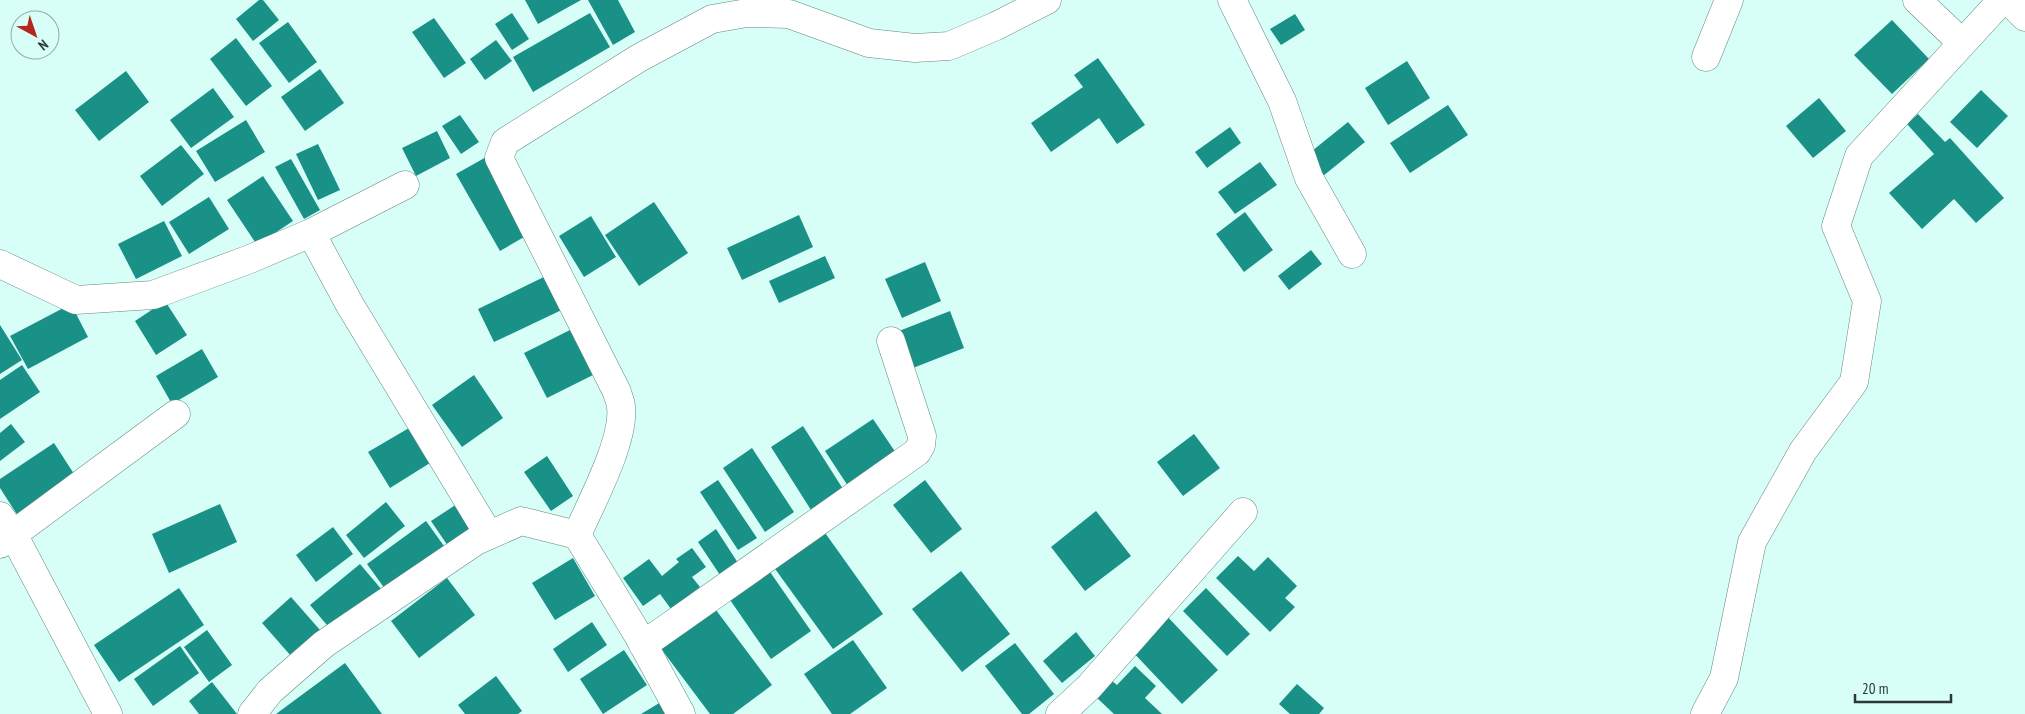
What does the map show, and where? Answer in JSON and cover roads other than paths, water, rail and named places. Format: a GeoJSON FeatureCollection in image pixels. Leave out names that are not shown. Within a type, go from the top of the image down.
{"type":"FeatureCollection","features":[{"type":"Feature","properties":{"kind":"street"},"geometry":{"type":"LineString","coordinates":[[577,535],[614,449],[620,431],[621,407],[617,392],[499,158],[505,142],[639,58],[712,19],[747,13],[789,14],[869,43],[915,48],[948,46],[996,26],[1047,0]]}},
{"type":"Feature","properties":{"kind":"street"},"geometry":{"type":"LineString","coordinates":[[1232,0],[1282,101],[1309,178],[1352,254]]}},
{"type":"Feature","properties":{"kind":"street"},"geometry":{"type":"LineString","coordinates":[[1706,57],[1729,0]]}},
{"type":"Feature","properties":{"kind":"street"},"geometry":{"type":"LineString","coordinates":[[1917,0],[1962,43]]}},
{"type":"Feature","properties":{"kind":"street"},"geometry":{"type":"LineString","coordinates":[[1704,714],[1724,678],[1752,542],[1803,451],[1854,382],[1867,301],[1836,226],[1859,156],[2002,0]]}},
{"type":"Feature","properties":{"kind":"street"},"geometry":{"type":"LineString","coordinates":[[2008,0],[2025,17]]}},
{"type":"Feature","properties":{"kind":"street"},"geometry":{"type":"LineString","coordinates":[[0,264],[76,300],[153,295],[250,259],[311,233],[405,185]]}},
{"type":"Feature","properties":{"kind":"street"},"geometry":{"type":"LineString","coordinates":[[311,233],[350,306],[489,535]]}},
{"type":"Feature","properties":{"kind":"street"},"geometry":{"type":"LineString","coordinates":[[643,645],[917,452],[921,445],[922,436],[891,342]]}},
{"type":"Feature","properties":{"kind":"street"},"geometry":{"type":"LineString","coordinates":[[108,714],[4,531],[176,414]]}},
{"type":"Feature","properties":{"kind":"street"},"geometry":{"type":"LineString","coordinates":[[1060,714],[1089,686],[1244,512]]}},
{"type":"Feature","properties":{"kind":"street"},"geometry":{"type":"LineString","coordinates":[[252,714],[270,690],[324,644],[476,541],[521,521],[577,535],[643,645],[681,714]]}}]}
